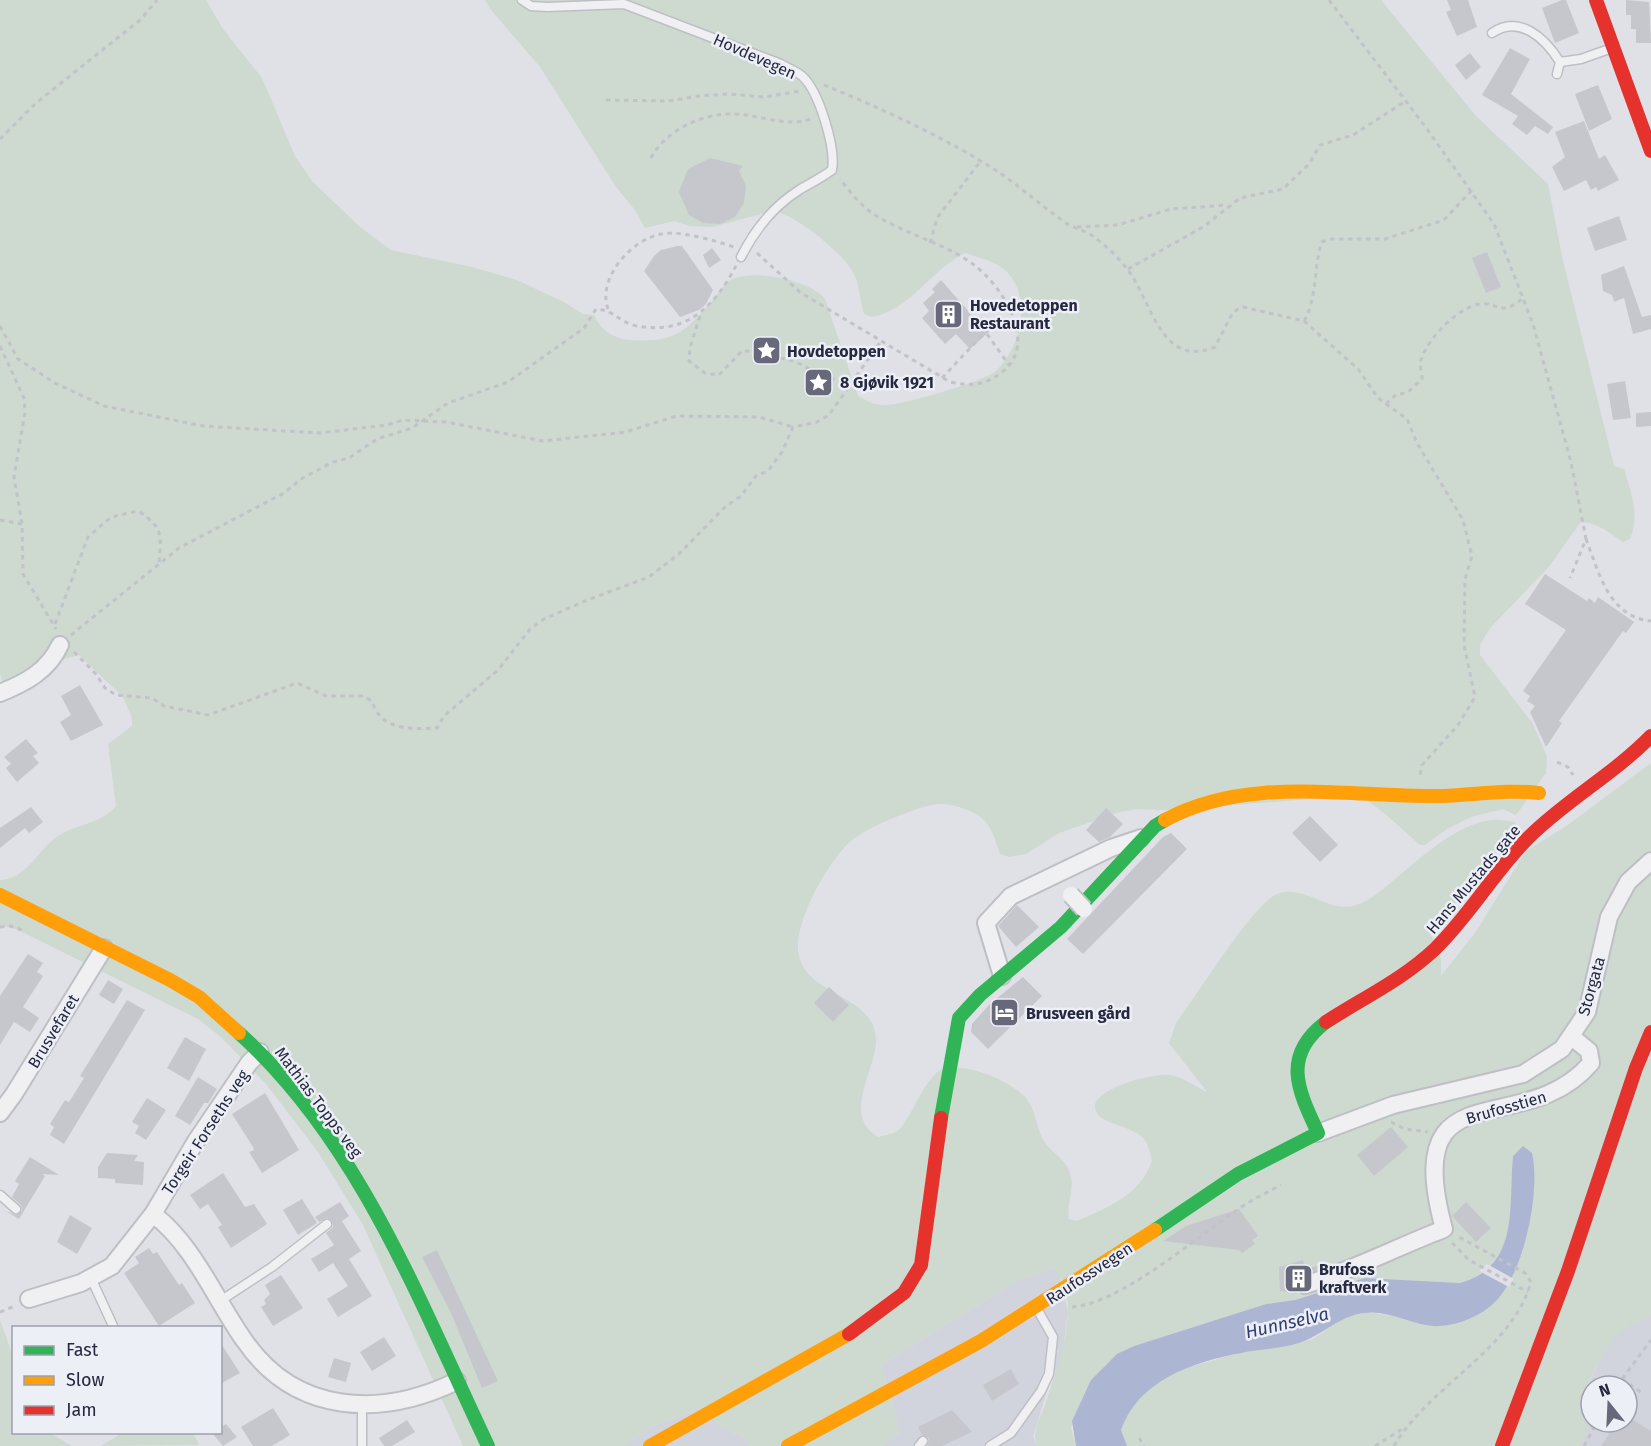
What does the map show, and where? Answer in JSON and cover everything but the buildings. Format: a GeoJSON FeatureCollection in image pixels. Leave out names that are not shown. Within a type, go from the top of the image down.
{"type":"FeatureCollection","features":[{"type":"Feature","properties":{"kind":"main road"},"geometry":{"type":"LineString","coordinates":[[1596,0],[1649,141]]}},
{"type":"Feature","properties":{"kind":"main road","name":"Hans Mustads gate"},"geometry":{"type":"LineString","coordinates":[[1318,1133],[1297,1079],[1298,1058],[1307,1039],[1316,1029],[1373,995],[1431,953],[1459,925],[1529,837],[1545,806],[1625,762],[1651,736]]}},
{"type":"Feature","properties":{"kind":"main road"},"geometry":{"type":"LineString","coordinates":[[650,1446],[862,1326],[904,1293],[921,1265],[938,1134],[959,1018],[1002,975],[1061,927],[1111,876],[1140,838],[1168,816],[1198,804],[1234,796],[1277,794],[1419,796],[1516,790],[1545,806]]}},
{"type":"Feature","properties":{"kind":"main road","name":"Mathias Topps veg"},"geometry":{"type":"LineString","coordinates":[[0,895],[199,998],[260,1053],[295,1093],[342,1158],[379,1217],[488,1446]]}},
{"type":"Feature","properties":{"kind":"main road"},"geometry":{"type":"LineString","coordinates":[[1502,1446],[1539,1351],[1636,1068],[1651,1032]]}},
{"type":"Feature","properties":{"kind":"main road","name":"Raufossvegen"},"geometry":{"type":"LineString","coordinates":[[788,1446],[981,1341],[1238,1174],[1318,1133]]}},
{"type":"Feature","properties":{"kind":"street"},"geometry":{"type":"LineString","coordinates":[[0,693],[26,683],[54,658],[62,644]]}},
{"type":"Feature","properties":{"kind":"street"},"geometry":{"type":"LineString","coordinates":[[1002,975],[986,923],[1011,896],[1112,848],[1140,838]]}},
{"type":"Feature","properties":{"kind":"street","name":"Storgata"},"geometry":{"type":"LineString","coordinates":[[1390,1112],[1523,1074],[1562,1049],[1587,1012],[1609,917],[1628,882],[1651,861]]}},
{"type":"Feature","properties":{"kind":"street"},"geometry":{"type":"LineString","coordinates":[[1053,876],[1084,909]]}},
{"type":"Feature","properties":{"kind":"street","name":"Brusvefaret"},"geometry":{"type":"LineString","coordinates":[[0,1113],[15,1094],[104,948]]}},
{"type":"Feature","properties":{"kind":"street","name":"Brufosstien"},"geometry":{"type":"LineString","coordinates":[[1439,1139],[1450,1125],[1465,1116],[1550,1095],[1577,1079],[1592,1063],[1589,1051],[1572,1037]]}},
{"type":"Feature","properties":{"kind":"street","name":"Torgeir Forseths veg"},"geometry":{"type":"LineString","coordinates":[[29,1299],[91,1278],[112,1266],[153,1214],[196,1141],[249,1063],[260,1053]]}},
{"type":"Feature","properties":{"kind":"street","name":"Raufossvegen"},"geometry":{"type":"LineString","coordinates":[[1318,1133],[1390,1112]]}},
{"type":"Feature","properties":{"kind":"street"},"geometry":{"type":"LineString","coordinates":[[1305,1285],[1337,1276],[1386,1252],[1444,1229],[1433,1176],[1439,1139]]}},
{"type":"Feature","properties":{"kind":"street","name":"Torgeir Forseths veg"},"geometry":{"type":"LineString","coordinates":[[153,1214],[166,1224],[260,1360],[286,1383],[321,1399],[362,1406],[400,1402],[457,1381]]}},
{"type":"Feature","properties":{"kind":"lane","name":"Hovdevegen"},"geometry":{"type":"LineString","coordinates":[[522,0],[531,6],[547,7],[624,4],[770,59],[802,76],[810,86],[832,148],[832,170]]}},
{"type":"Feature","properties":{"kind":"lane"},"geometry":{"type":"LineString","coordinates":[[1492,33],[1502,26],[1518,26],[1535,33],[1550,47],[1560,62],[1557,74]]}},
{"type":"Feature","properties":{"kind":"lane"},"geometry":{"type":"LineString","coordinates":[[1560,62],[1581,59],[1613,48]]}},
{"type":"Feature","properties":{"kind":"lane"},"geometry":{"type":"LineString","coordinates":[[742,254],[770,214],[797,191],[832,170]]}},
{"type":"Feature","properties":{"kind":"lane"},"geometry":{"type":"LineString","coordinates":[[0,1195],[16,1209]]}},
{"type":"Feature","properties":{"kind":"lane"},"geometry":{"type":"LineString","coordinates":[[220,1301],[272,1267],[327,1224]]}},
{"type":"Feature","properties":{"kind":"lane"},"geometry":{"type":"LineString","coordinates":[[91,1278],[113,1326]]}},
{"type":"Feature","properties":{"kind":"lane"},"geometry":{"type":"LineString","coordinates":[[996,1444],[1011,1433],[1041,1391],[1049,1374],[1053,1337],[1035,1307]]}},
{"type":"Feature","properties":{"kind":"lane"},"geometry":{"type":"LineString","coordinates":[[362,1406],[362,1446]]}},
{"type":"Feature","properties":{"kind":"path"},"geometry":{"type":"LineString","coordinates":[[0,140],[36,102],[140,21],[157,0]]}},
{"type":"Feature","properties":{"kind":"path"},"geometry":{"type":"LineString","coordinates":[[1329,0],[1472,190],[1494,224],[1533,324],[1571,462],[1586,538],[1607,589],[1620,609],[1630,615],[1651,621]]}},
{"type":"Feature","properties":{"kind":"path"},"geometry":{"type":"LineString","coordinates":[[802,76],[882,109],[980,162],[1024,190],[1069,225],[1094,237],[1128,269],[1163,335],[1178,347],[1205,352],[1215,348],[1233,312],[1243,307],[1304,321],[1358,369],[1378,398],[1407,419],[1417,443],[1463,520],[1472,556],[1465,579],[1464,645],[1475,697],[1458,725],[1422,765],[1419,796]]}},
{"type":"Feature","properties":{"kind":"path"},"geometry":{"type":"LineString","coordinates":[[606,100],[669,102],[728,94],[764,97],[795,94],[810,86]]}},
{"type":"Feature","properties":{"kind":"path"},"geometry":{"type":"LineString","coordinates":[[1128,269],[1203,227],[1240,198],[1283,189],[1309,164],[1320,145],[1353,135],[1406,101]]}},
{"type":"Feature","properties":{"kind":"path"},"geometry":{"type":"LineString","coordinates":[[651,158],[658,145],[670,134],[713,117],[732,114],[786,123],[808,120],[821,114]]}},
{"type":"Feature","properties":{"kind":"path"},"geometry":{"type":"LineString","coordinates":[[930,243],[937,218],[980,162]]}},
{"type":"Feature","properties":{"kind":"path"},"geometry":{"type":"LineString","coordinates":[[749,242],[776,272],[801,293],[950,382],[974,386],[991,380],[1009,365],[1018,352],[1018,333],[1010,308],[974,265],[874,214],[850,192],[832,170]]}},
{"type":"Feature","properties":{"kind":"path"},"geometry":{"type":"LineString","coordinates":[[1304,321],[1308,314],[1317,271],[1316,256],[1322,242],[1329,239],[1385,239],[1444,220],[1472,190]]}},
{"type":"Feature","properties":{"kind":"path"},"geometry":{"type":"LineString","coordinates":[[1076,227],[1118,225],[1171,209],[1227,206]]}},
{"type":"Feature","properties":{"kind":"path"},"geometry":{"type":"LineString","coordinates":[[608,310],[604,299],[608,281],[626,255],[641,243],[662,234],[700,238],[742,254],[725,284],[700,315],[689,354],[693,364],[705,374],[719,375],[742,351],[747,351],[761,356],[794,361],[826,377],[850,384]]}},
{"type":"Feature","properties":{"kind":"path"},"geometry":{"type":"LineString","coordinates":[[1386,404],[1397,394],[1407,393],[1422,379],[1420,362],[1434,339],[1459,312],[1481,304],[1497,309],[1512,307],[1522,299]]}},
{"type":"Feature","properties":{"kind":"path"},"geometry":{"type":"LineString","coordinates":[[62,644],[179,548],[284,494],[301,479],[333,462],[349,458],[377,439],[412,428],[448,403],[507,382],[584,327],[596,309],[608,310],[631,324],[655,328],[678,324],[700,315]]}},
{"type":"Feature","properties":{"kind":"path"},"geometry":{"type":"LineString","coordinates":[[0,326],[18,359],[56,383],[104,406],[203,426],[320,433],[387,425],[403,420],[446,422],[543,441],[626,432],[676,416],[759,417],[794,427],[817,422],[829,415],[881,341]]}},
{"type":"Feature","properties":{"kind":"path"},"geometry":{"type":"LineString","coordinates":[[942,378],[988,331],[1009,365]]}},
{"type":"Feature","properties":{"kind":"path"},"geometry":{"type":"LineString","coordinates":[[0,346],[24,398],[25,412],[14,477],[22,524],[23,574],[62,644],[96,674],[105,688],[116,695],[152,698],[164,706],[208,715],[297,683],[327,696],[363,696],[372,701],[375,713],[392,727],[437,729],[444,716],[498,670],[530,629],[585,601],[650,577],[680,554],[726,506],[741,496],[756,476],[768,471],[782,453],[794,427]]}},
{"type":"Feature","properties":{"kind":"path"},"geometry":{"type":"LineString","coordinates":[[54,626],[88,537],[111,517],[138,511],[152,521],[161,532],[159,563]]}},
{"type":"Feature","properties":{"kind":"path"},"geometry":{"type":"LineString","coordinates":[[0,520],[22,524]]}},
{"type":"Feature","properties":{"kind":"path"},"geometry":{"type":"LineString","coordinates":[[1570,578],[1586,538]]}},
{"type":"Feature","properties":{"kind":"path"},"geometry":{"type":"LineString","coordinates":[[0,927],[10,926],[34,935]]}},
{"type":"Feature","properties":{"kind":"path"},"geometry":{"type":"LineString","coordinates":[[1390,1112],[1405,1129],[1425,1131],[1439,1139]]}},
{"type":"Feature","properties":{"kind":"path"},"geometry":{"type":"LineString","coordinates":[[1066,1308],[1087,1306],[1131,1285],[1240,1208],[1281,1185]]}},
{"type":"Feature","properties":{"kind":"path"},"geometry":{"type":"LineString","coordinates":[[1375,1446],[1405,1427],[1486,1349],[1519,1311],[1528,1292],[1529,1276],[1444,1229]]}},
{"type":"Feature","properties":{"kind":"path"},"geometry":{"type":"LineString","coordinates":[[1444,1229],[1452,1243],[1469,1260],[1528,1292]]}},
{"type":"Feature","properties":{"kind":"path"},"geometry":{"type":"LineString","coordinates":[[1626,1374],[1651,1340]]}},
{"type":"Feature","properties":{"kind":"path"},"geometry":{"type":"LineString","coordinates":[[1394,1446],[1405,1427]]}},
{"type":"Feature","properties":{"kind":"path"},"geometry":{"type":"LineString","coordinates":[[1138,1438],[1144,1446]]}},
{"type":"Feature","properties":{"kind":"shaded area"},"geometry":{"type":"Polygon","coordinates":[[[0,0],[206,0],[223,29],[262,78],[295,156],[312,181],[360,227],[391,250],[472,267],[517,280],[564,302],[583,314],[594,315],[608,333],[630,340],[657,340],[677,334],[694,321],[730,280],[752,275],[795,281],[818,292],[825,299],[858,396],[872,403],[884,405],[910,401],[944,391],[996,371],[1012,349],[1020,322],[1019,295],[1006,271],[992,262],[965,253],[941,269],[910,298],[886,313],[872,317],[864,314],[856,279],[845,261],[804,225],[782,213],[773,211],[712,227],[689,226],[674,221],[645,228],[635,210],[616,187],[540,67],[485,0],[1381,0],[1476,116],[1548,184],[1563,261],[1614,466],[1624,469],[1632,495],[1634,521],[1630,539],[1623,542],[1597,526],[1580,523],[1548,568],[1490,628],[1480,645],[1480,655],[1533,724],[1547,757],[1546,773],[1516,815],[1503,809],[1471,817],[1447,829],[1425,845],[1420,845],[1368,801],[1352,796],[1165,810],[1137,809],[1120,812],[1059,833],[1026,854],[1009,857],[1000,854],[990,828],[976,814],[966,809],[934,804],[870,829],[852,840],[843,849],[824,875],[808,906],[802,922],[798,949],[802,965],[812,977],[864,1012],[873,1024],[876,1040],[875,1052],[861,1105],[862,1117],[867,1128],[878,1137],[894,1133],[901,1128],[924,1089],[939,1071],[960,1068],[988,1074],[1013,1087],[1029,1102],[1044,1141],[1070,1172],[1072,1188],[1068,1209],[1069,1219],[1077,1221],[1111,1205],[1132,1191],[1147,1172],[1152,1160],[1147,1144],[1141,1136],[1097,1114],[1095,1108],[1097,1101],[1104,1094],[1126,1083],[1162,1075],[1180,1078],[1207,1092],[1169,1043],[1176,1023],[1239,933],[1266,902],[1277,894],[1297,892],[1334,905],[1353,906],[1376,895],[1428,852],[1465,828],[1492,820],[1515,822],[1518,828],[1430,933],[1441,959],[1441,976],[1477,930],[1526,851],[1565,827],[1651,763],[1651,1316],[1629,1326],[1618,1335],[1604,1353],[1593,1374],[1579,1374],[1579,1434],[1586,1434],[1579,1446],[1127,1446],[1121,1430],[1127,1412],[1138,1398],[1158,1382],[1186,1368],[1239,1353],[1292,1345],[1313,1339],[1345,1317],[1367,1312],[1400,1317],[1512,1277],[1513,1156],[1508,1231],[1503,1248],[1494,1263],[1480,1275],[1461,1283],[1365,1278],[1295,1300],[1266,1304],[1134,1346],[1110,1361],[1095,1380],[1071,1428],[1076,1446],[1037,1446],[1035,1440],[1037,1424],[1046,1402],[1066,1334],[1068,1315],[1067,1298],[1062,1282],[1053,1268],[1017,1281],[881,1365],[900,1432],[883,1446],[750,1446],[743,1437],[722,1427],[698,1409],[654,1426],[623,1446],[463,1446],[363,1225],[318,1152],[266,1084],[222,1038],[198,1019],[16,929],[0,925],[0,880],[9,879],[24,870],[61,834],[103,817],[116,806],[108,744],[132,726],[132,718],[123,697],[79,655],[64,659],[10,686],[3,684],[0,674],[0,0]]]}},
{"type":"Feature","properties":{"kind":"shaded area"},"geometry":{"type":"Polygon","coordinates":[[[1651,1249],[1651,1446],[1560,1446],[1579,1405],[1579,1434],[1639,1434],[1639,1374],[1593,1374],[1651,1249]]]}},
{"type":"Feature","properties":{"kind":"shaded area"},"geometry":{"type":"Polygon","coordinates":[[[1053,1268],[1059,1274],[1068,1312],[1062,1357],[1049,1385],[1033,1436],[1037,1446],[883,1446],[900,1432],[881,1365],[1017,1281],[1053,1268]]]}},
{"type":"Feature","properties":{"kind":"shaded area"},"geometry":{"type":"Polygon","coordinates":[[[0,1320],[12,1353],[12,1434],[52,1434],[72,1446],[0,1446],[0,1320]]]}},
{"type":"Feature","properties":{"kind":"shaded area"},"geometry":{"type":"Polygon","coordinates":[[[698,1409],[722,1427],[743,1437],[750,1446],[623,1446],[654,1426],[698,1409]]]}},
{"type":"Feature","properties":{"kind":"shaded area"},"geometry":{"type":"Polygon","coordinates":[[[120,1434],[194,1434],[199,1445],[101,1446],[120,1434]]]}},
{"type":"Feature","properties":{"kind":"water","name":"Hunnselva"},"geometry":{"type":"Polygon","coordinates":[[[1523,1146],[1532,1153],[1534,1169],[1532,1210],[1528,1232],[1522,1253],[1505,1290],[1482,1312],[1462,1322],[1440,1326],[1431,1326],[1374,1312],[1364,1313],[1347,1318],[1299,1343],[1204,1362],[1169,1376],[1140,1399],[1129,1413],[1121,1430],[1127,1446],[1076,1446],[1072,1421],[1091,1380],[1117,1354],[1134,1346],[1266,1304],[1295,1300],[1365,1278],[1460,1283],[1480,1275],[1493,1263],[1508,1231],[1513,1156],[1523,1146]]]}},
{"type":"Feature","properties":{"kind":"pier"},"geometry":{"type":"Polygon","coordinates":[[[1487,1264],[1514,1279],[1509,1287],[1479,1271],[1487,1264]]]}},
{"type":"Feature","properties":{"kind":"traffic: fast"},"geometry":{"type":"LineString","coordinates":[[941,1118],[959,1018],[980,995],[1061,927],[1155,826],[1165,820]]}},
{"type":"Feature","properties":{"kind":"traffic: fast"},"geometry":{"type":"LineString","coordinates":[[1155,1230],[1238,1174],[1318,1133],[1300,1088],[1298,1061],[1312,1035],[1326,1022]]}},
{"type":"Feature","properties":{"kind":"traffic: fast"},"geometry":{"type":"LineString","coordinates":[[239,1033],[282,1076],[319,1123],[353,1174],[411,1281],[488,1446]]}},
{"type":"Feature","properties":{"kind":"traffic: slow"},"geometry":{"type":"LineString","coordinates":[[1165,820],[1197,806],[1231,797],[1266,793],[1337,792],[1408,796],[1503,792],[1539,793]]}},
{"type":"Feature","properties":{"kind":"traffic: slow"},"geometry":{"type":"LineString","coordinates":[[0,895],[170,980],[199,997],[239,1033]]}},
{"type":"Feature","properties":{"kind":"traffic: slow"},"geometry":{"type":"LineString","coordinates":[[788,1446],[981,1341],[1155,1230]]}},
{"type":"Feature","properties":{"kind":"traffic: slow"},"geometry":{"type":"LineString","coordinates":[[650,1446],[849,1334]]}},
{"type":"Feature","properties":{"kind":"traffic: jam"},"geometry":{"type":"LineString","coordinates":[[1596,0],[1651,151]]}},
{"type":"Feature","properties":{"kind":"traffic: jam"},"geometry":{"type":"LineString","coordinates":[[1326,1022],[1396,979],[1435,949],[1529,837],[1558,811],[1622,763],[1651,736]]}},
{"type":"Feature","properties":{"kind":"traffic: jam"},"geometry":{"type":"LineString","coordinates":[[1502,1446],[1568,1271],[1636,1068],[1651,1032]]}},
{"type":"Feature","properties":{"kind":"traffic: jam"},"geometry":{"type":"LineString","coordinates":[[849,1334],[904,1293],[921,1265],[941,1118]]}},
{"type":"Feature","properties":{"kind":"place","name":"Hovedetoppen Restaurant"},"geometry":{"type":"Point","coordinates":[949,314]}},
{"type":"Feature","properties":{"kind":"place","name":"Hovdetoppen"},"geometry":{"type":"Point","coordinates":[766,351]}},
{"type":"Feature","properties":{"kind":"place","name":"8 Gjøvik 1921"},"geometry":{"type":"Point","coordinates":[819,382]}},
{"type":"Feature","properties":{"kind":"place","name":"Brusveen gård"},"geometry":{"type":"Point","coordinates":[1005,1013]}},
{"type":"Feature","properties":{"kind":"place","name":"Brufoss kraftverk"},"geometry":{"type":"Point","coordinates":[1298,1278]}}]}
